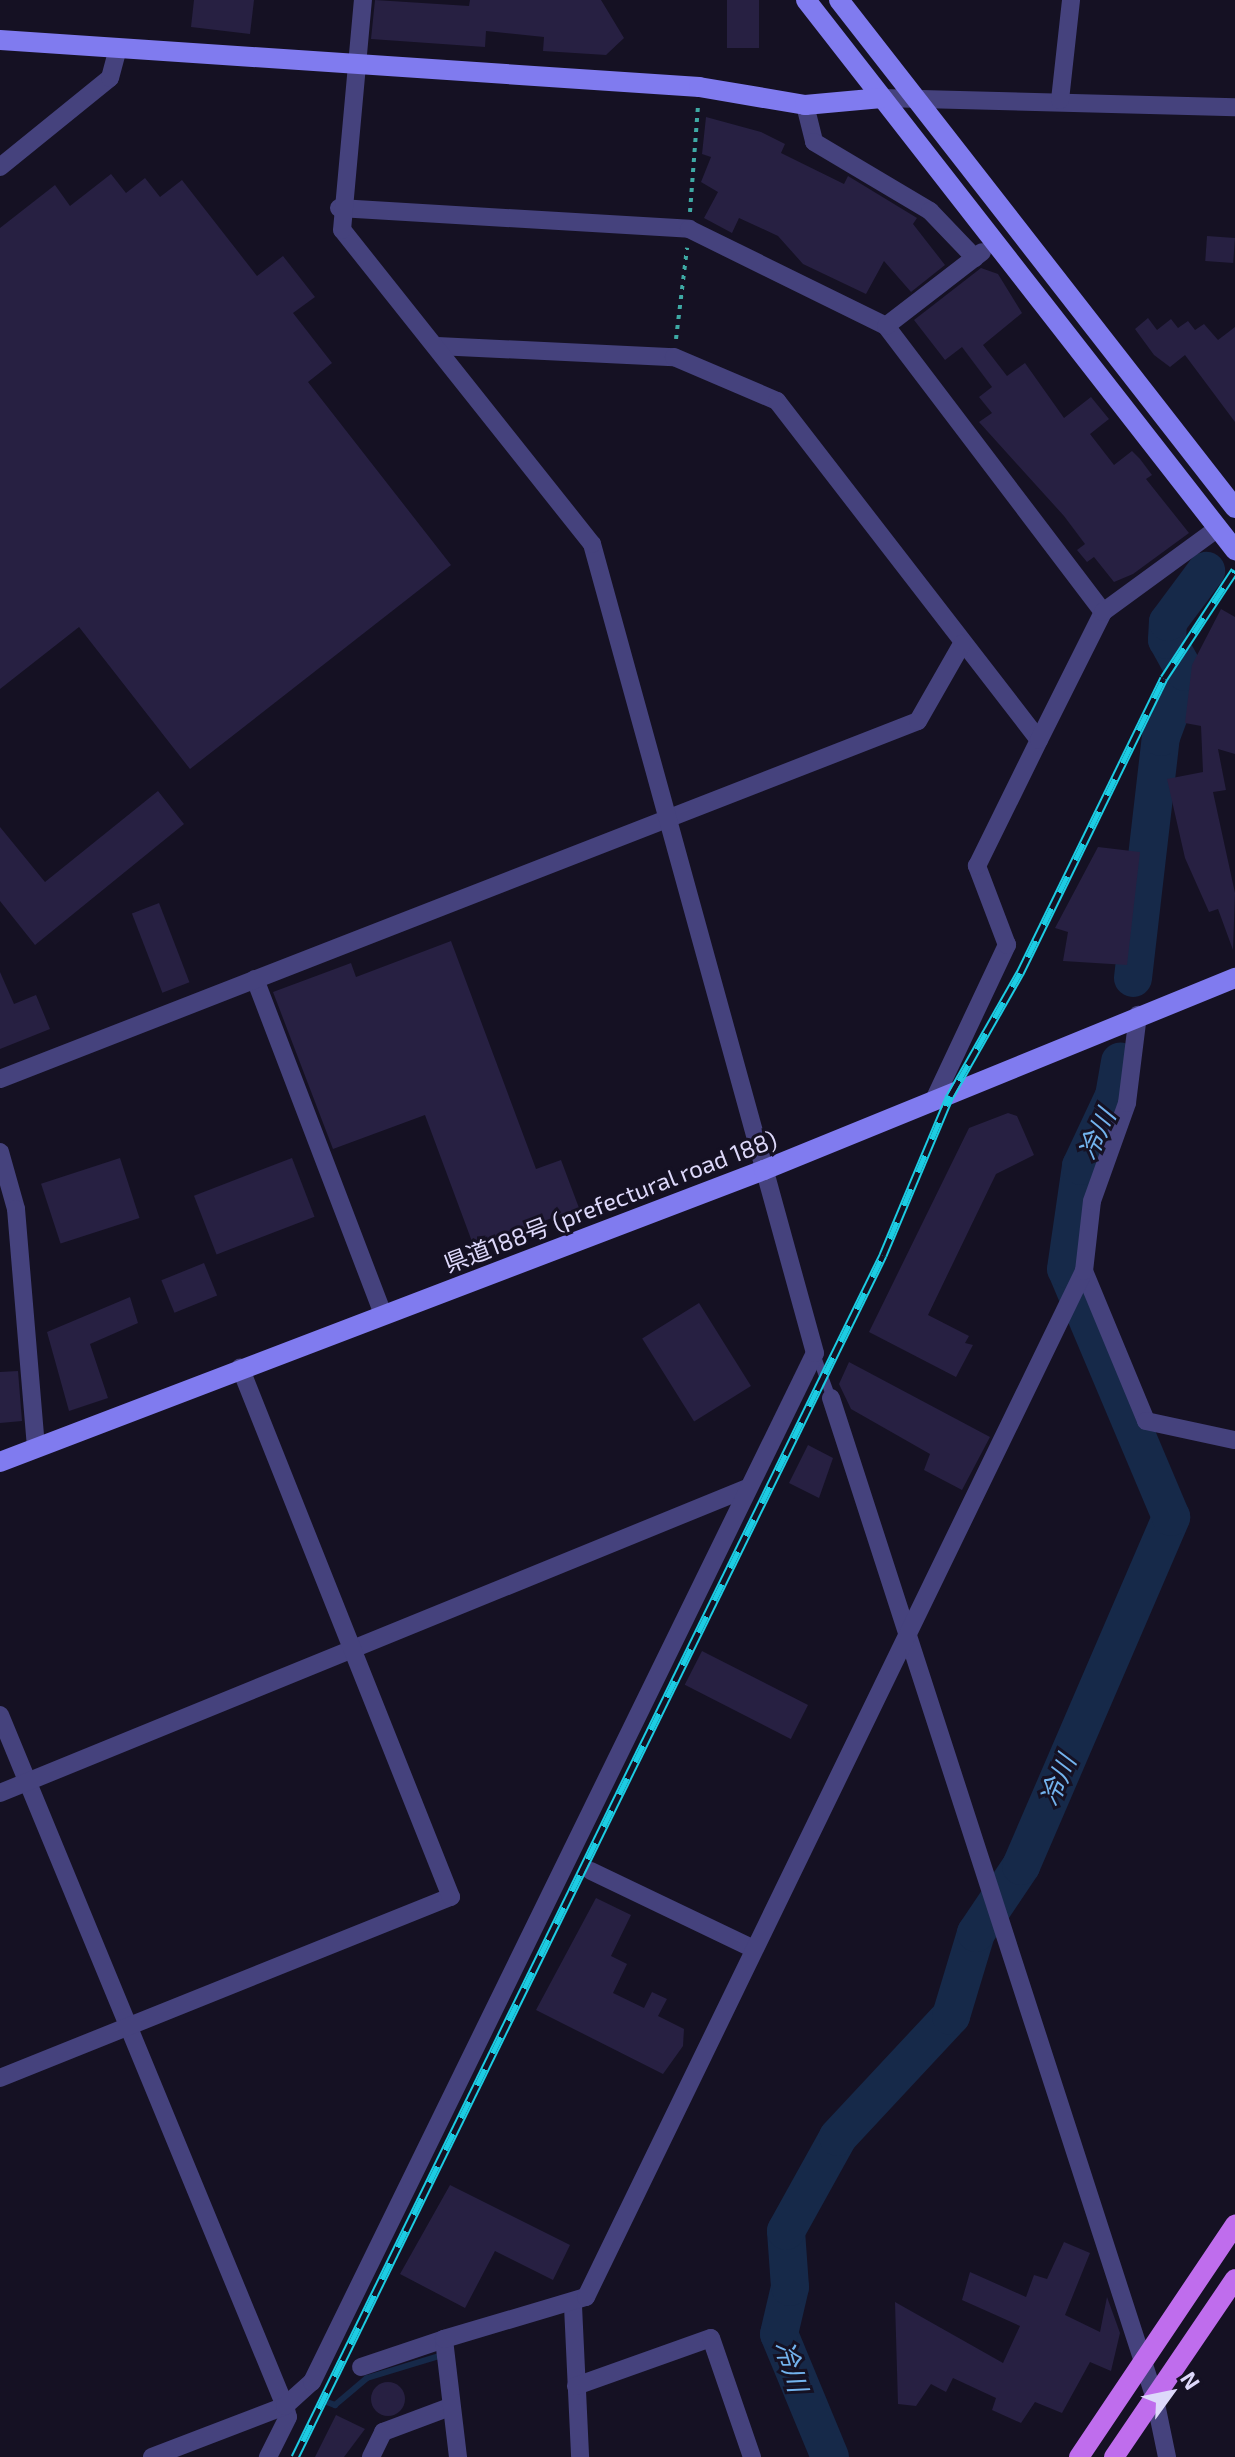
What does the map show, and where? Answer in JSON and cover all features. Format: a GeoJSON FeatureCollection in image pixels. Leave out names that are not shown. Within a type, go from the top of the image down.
{"type":"FeatureCollection","features":[{"type":"Feature","properties":{"kind":"main road"},"geometry":{"type":"LineString","coordinates":[[1079,2457],[1144,2367],[1235,2225]]}},
{"type":"Feature","properties":{"kind":"main road"},"geometry":{"type":"LineString","coordinates":[[1114,2457],[1235,2279]]}},
{"type":"Feature","properties":{"kind":"street"},"geometry":{"type":"LineString","coordinates":[[152,2457],[285,2406],[312,2382],[745,1489],[815,1353],[592,544],[342,230],[339,208],[363,0]]}},
{"type":"Feature","properties":{"kind":"street"},"geometry":{"type":"LineString","coordinates":[[806,0],[1235,550]]}},
{"type":"Feature","properties":{"kind":"street"},"geometry":{"type":"LineString","coordinates":[[839,0],[1235,508]]}},
{"type":"Feature","properties":{"kind":"street"},"geometry":{"type":"LineString","coordinates":[[1060,100],[1071,0]]}},
{"type":"Feature","properties":{"kind":"street"},"geometry":{"type":"LineString","coordinates":[[0,40],[699,87],[805,105],[912,96],[1235,107]]}},
{"type":"Feature","properties":{"kind":"street"},"geometry":{"type":"LineString","coordinates":[[0,167],[110,78],[118,49]]}},
{"type":"Feature","properties":{"kind":"street"},"geometry":{"type":"LineString","coordinates":[[805,105],[814,142],[930,211],[975,258]]}},
{"type":"Feature","properties":{"kind":"street"},"geometry":{"type":"LineString","coordinates":[[339,208],[689,229],[886,326],[1103,612]]}},
{"type":"Feature","properties":{"kind":"street"},"geometry":{"type":"LineString","coordinates":[[886,326],[997,241]]}},
{"type":"Feature","properties":{"kind":"street"},"geometry":{"type":"LineString","coordinates":[[437,346],[674,357],[777,401],[1039,740]]}},
{"type":"Feature","properties":{"kind":"street"},"geometry":{"type":"LineString","coordinates":[[933,1102],[1007,945],[977,866],[1039,740],[1103,612],[1218,528]]}},
{"type":"Feature","properties":{"kind":"street"},"geometry":{"type":"LineString","coordinates":[[0,1079],[918,721],[962,644]]}},
{"type":"Feature","properties":{"kind":"street","name":"県道188号 (prefectural road 188)"},"geometry":{"type":"LineString","coordinates":[[0,1462],[240,1367],[764,1170],[1235,978]]}},
{"type":"Feature","properties":{"kind":"street"},"geometry":{"type":"LineString","coordinates":[[255,979],[383,1315]]}},
{"type":"Feature","properties":{"kind":"street"},"geometry":{"type":"LineString","coordinates":[[361,2367],[444,2339],[573,2306],[586,2297],[752,1948],[1084,1271],[1092,1201],[1127,1103],[1138,1015]]}},
{"type":"Feature","properties":{"kind":"street"},"geometry":{"type":"LineString","coordinates":[[0,1152],[16,1209],[36,1448]]}},
{"type":"Feature","properties":{"kind":"street"},"geometry":{"type":"LineString","coordinates":[[1084,1271],[1146,1421],[1235,1440]]}},
{"type":"Feature","properties":{"kind":"street"},"geometry":{"type":"LineString","coordinates":[[0,2078],[451,1897],[350,1650],[240,1367]]}},
{"type":"Feature","properties":{"kind":"street"},"geometry":{"type":"LineString","coordinates":[[831,1398],[1155,2399],[1167,2457]]}},
{"type":"Feature","properties":{"kind":"street"},"geometry":{"type":"LineString","coordinates":[[0,1793],[26,1779],[745,1489]]}},
{"type":"Feature","properties":{"kind":"street"},"geometry":{"type":"LineString","coordinates":[[0,1715],[285,2406],[288,2417],[268,2457]]}},
{"type":"Feature","properties":{"kind":"street"},"geometry":{"type":"LineString","coordinates":[[591,1871],[752,1948]]}},
{"type":"Feature","properties":{"kind":"street"},"geometry":{"type":"LineString","coordinates":[[573,2306],[580,2457]]}},
{"type":"Feature","properties":{"kind":"street"},"geometry":{"type":"LineString","coordinates":[[576,2386],[711,2338],[752,2457]]}},
{"type":"Feature","properties":{"kind":"street"},"geometry":{"type":"LineString","coordinates":[[444,2339],[458,2457]]}},
{"type":"Feature","properties":{"kind":"street"},"geometry":{"type":"LineString","coordinates":[[371,2457],[383,2432],[450,2407]]}},
{"type":"Feature","properties":{"kind":"lane"},"geometry":{"type":"LineString","coordinates":[[815,1353],[831,1398]]}},
{"type":"Feature","properties":{"kind":"building"},"geometry":{"type":"Polygon","coordinates":[[[194,0],[254,0],[250,34],[191,27],[194,0]]]}},
{"type":"Feature","properties":{"kind":"building"},"geometry":{"type":"Polygon","coordinates":[[[375,0],[469,6],[470,0],[601,0],[624,38],[606,55],[543,51],[544,37],[486,31],[485,47],[371,39],[375,0]]]}},
{"type":"Feature","properties":{"kind":"building"},"geometry":{"type":"Polygon","coordinates":[[[727,0],[759,0],[759,48],[727,48],[727,0]]]}},
{"type":"Feature","properties":{"kind":"building"},"geometry":{"type":"Polygon","coordinates":[[[706,117],[761,132],[785,144],[781,153],[844,184],[848,176],[917,218],[913,224],[945,265],[911,292],[884,261],[866,294],[803,264],[778,236],[739,218],[732,233],[704,218],[718,192],[701,182],[711,157],[702,154],[706,117]]]}},
{"type":"Feature","properties":{"kind":"building"},"geometry":{"type":"Polygon","coordinates":[[[111,174],[126,193],[145,178],[160,197],[182,180],[257,276],[283,256],[315,297],[293,313],[332,363],[308,382],[451,565],[190,769],[79,627],[0,689],[0,228],[55,185],[70,206],[111,174]]]}},
{"type":"Feature","properties":{"kind":"building"},"geometry":{"type":"Polygon","coordinates":[[[1207,236],[1235,238],[1233,263],[1205,261],[1207,236]]]}},
{"type":"Feature","properties":{"kind":"building"},"geometry":{"type":"Polygon","coordinates":[[[981,268],[998,274],[1022,313],[983,345],[1007,376],[1025,363],[1064,418],[1091,397],[1109,419],[1090,434],[1114,465],[1132,451],[1140,459],[1152,475],[1146,479],[1189,533],[1133,574],[1114,582],[1094,557],[1087,562],[1077,550],[1085,544],[1064,516],[979,422],[992,413],[979,397],[992,387],[962,347],[945,360],[914,320],[981,268]]]}},
{"type":"Feature","properties":{"kind":"building"},"geometry":{"type":"Polygon","coordinates":[[[1148,318],[1157,330],[1171,319],[1178,328],[1188,321],[1195,330],[1204,324],[1218,340],[1235,327],[1235,422],[1185,355],[1170,367],[1154,355],[1135,329],[1148,318]]]}},
{"type":"Feature","properties":{"kind":"building"},"geometry":{"type":"Polygon","coordinates":[[[1221,609],[1235,617],[1235,754],[1218,749],[1226,790],[1213,792],[1235,893],[1233,950],[1218,909],[1209,912],[1185,858],[1167,779],[1203,772],[1201,726],[1185,723],[1192,665],[1221,609]]]}},
{"type":"Feature","properties":{"kind":"building"},"geometry":{"type":"Polygon","coordinates":[[[158,791],[184,824],[35,945],[0,901],[0,827],[45,882],[158,791]]]}},
{"type":"Feature","properties":{"kind":"building"},"geometry":{"type":"Polygon","coordinates":[[[1098,847],[1140,852],[1127,965],[1063,961],[1068,932],[1055,928],[1098,847]]]}},
{"type":"Feature","properties":{"kind":"building"},"geometry":{"type":"Polygon","coordinates":[[[159,903],[189,982],[162,993],[132,913],[159,903]]]}},
{"type":"Feature","properties":{"kind":"building"},"geometry":{"type":"Polygon","coordinates":[[[451,941],[536,1169],[561,1160],[579,1208],[474,1247],[425,1115],[333,1149],[273,992],[351,963],[356,977],[451,941]]]}},
{"type":"Feature","properties":{"kind":"building"},"geometry":{"type":"Polygon","coordinates":[[[0,972],[14,1004],[36,995],[50,1029],[0,1049],[0,972]]]}},
{"type":"Feature","properties":{"kind":"building"},"geometry":{"type":"Polygon","coordinates":[[[1008,1113],[1017,1116],[1034,1155],[996,1174],[928,1315],[969,1336],[965,1343],[973,1345],[956,1377],[869,1332],[969,1128],[1008,1113]]]}},
{"type":"Feature","properties":{"kind":"building"},"geometry":{"type":"Polygon","coordinates":[[[120,1158],[139,1218],[61,1244],[41,1184],[120,1158]]]}},
{"type":"Feature","properties":{"kind":"building"},"geometry":{"type":"Polygon","coordinates":[[[292,1158],[315,1217],[217,1254],[194,1196],[292,1158]]]}},
{"type":"Feature","properties":{"kind":"building"},"geometry":{"type":"Polygon","coordinates":[[[204,1263],[217,1295],[174,1313],[161,1280],[204,1263]]]}},
{"type":"Feature","properties":{"kind":"building"},"geometry":{"type":"Polygon","coordinates":[[[130,1297],[138,1323],[90,1344],[108,1398],[69,1411],[47,1332],[130,1297]]]}},
{"type":"Feature","properties":{"kind":"building"},"geometry":{"type":"Polygon","coordinates":[[[699,1303],[751,1386],[694,1422],[642,1339],[699,1303]]]}},
{"type":"Feature","properties":{"kind":"building"},"geometry":{"type":"Polygon","coordinates":[[[849,1362],[990,1437],[962,1490],[924,1470],[930,1454],[851,1409],[839,1384],[849,1362]]]}},
{"type":"Feature","properties":{"kind":"building"},"geometry":{"type":"Polygon","coordinates":[[[18,1371],[22,1421],[0,1423],[0,1372],[18,1371]]]}},
{"type":"Feature","properties":{"kind":"building"},"geometry":{"type":"Polygon","coordinates":[[[808,1445],[833,1458],[819,1498],[789,1483],[808,1445]]]}},
{"type":"Feature","properties":{"kind":"building"},"geometry":{"type":"Polygon","coordinates":[[[702,1651],[808,1705],[791,1739],[685,1685],[702,1651]]]}},
{"type":"Feature","properties":{"kind":"building"},"geometry":{"type":"Polygon","coordinates":[[[596,1898],[631,1915],[611,1956],[627,1964],[613,1993],[644,2008],[652,1992],[667,1999],[658,2016],[684,2029],[683,2046],[663,2074],[536,2010],[596,1898]]]}},
{"type":"Feature","properties":{"kind":"building"},"geometry":{"type":"Polygon","coordinates":[[[450,2185],[570,2245],[553,2280],[495,2251],[465,2308],[400,2274],[450,2185]]]}},
{"type":"Feature","properties":{"kind":"building"},"geometry":{"type":"Polygon","coordinates":[[[1064,2242],[1090,2253],[1065,2315],[1100,2332],[1107,2297],[1120,2333],[1111,2371],[1090,2362],[1062,2413],[1035,2402],[1021,2423],[992,2410],[996,2398],[953,2378],[946,2392],[931,2384],[916,2406],[898,2404],[895,2302],[1003,2363],[1020,2326],[962,2300],[970,2272],[1026,2297],[1034,2275],[1047,2279],[1064,2242]]]}},
{"type":"Feature","properties":{"kind":"building"},"geometry":{"type":"Polygon","coordinates":[[[388,2382],[400,2387],[405,2399],[400,2411],[388,2416],[376,2411],[371,2399],[376,2387],[388,2382]]]}},
{"type":"Feature","properties":{"kind":"building"},"geometry":{"type":"Polygon","coordinates":[[[336,2415],[365,2429],[344,2457],[315,2457],[336,2415]]]}},
{"type":"Feature","properties":{"kind":"waterway","name":"冷川"},"geometry":{"type":"LineString","coordinates":[[1133,978],[1161,737],[1185,672],[1167,640],[1168,622],[1206,571]]}},
{"type":"Feature","properties":{"kind":"waterway","name":"冷川"},"geometry":{"type":"LineString","coordinates":[[830,2457],[779,2334],[790,2287],[786,2231],[838,2137],[951,2016],[976,1933],[1021,1866],[1171,1517],[1066,1269],[1081,1166],[1114,1096],[1120,1062]]}},
{"type":"Feature","properties":{"kind":"waterway"},"geometry":{"type":"LineString","coordinates":[[324,2401],[335,2405],[367,2378],[439,2356]]}},
{"type":"Feature","properties":{"kind":"railway"},"geometry":{"type":"LineString","coordinates":[[295,2457],[883,1255],[950,1096],[1020,973],[1164,678],[1235,570]]}}]}
